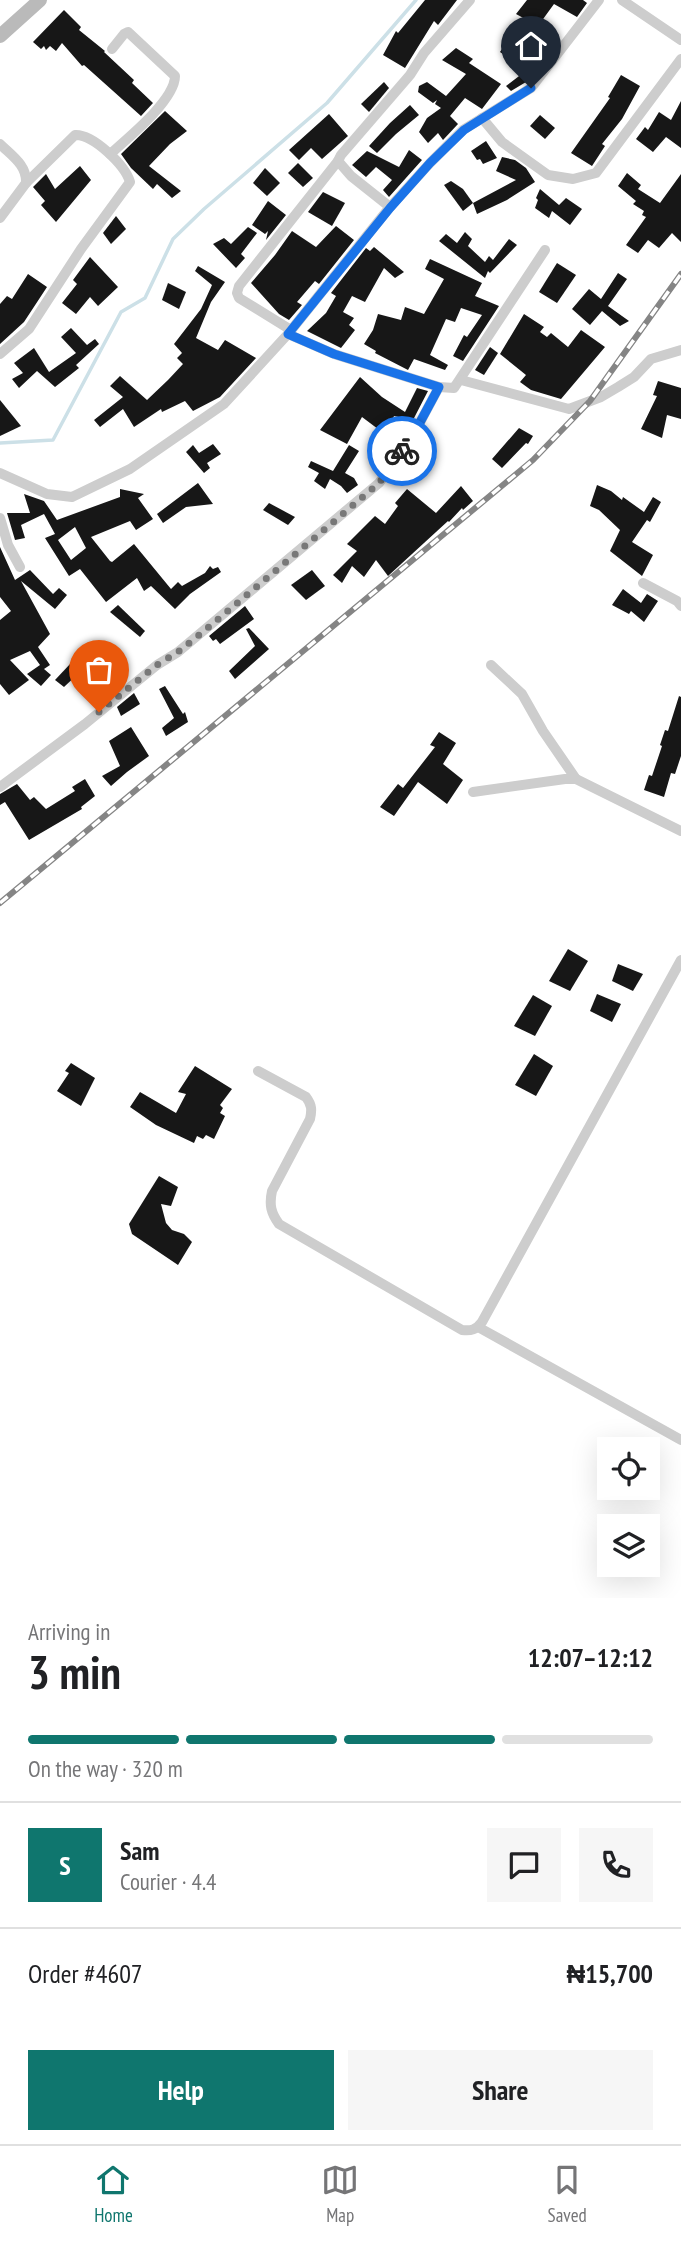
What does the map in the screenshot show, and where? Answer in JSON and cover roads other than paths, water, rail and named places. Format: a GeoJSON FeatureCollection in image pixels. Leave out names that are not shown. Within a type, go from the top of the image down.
{"type":"FeatureCollection","features":[{"type":"Feature","properties":{"kind":"main road"},"geometry":{"type":"LineString","coordinates":[[0,36],[40,0]]}},
{"type":"Feature","properties":{"kind":"street"},"geometry":{"type":"LineString","coordinates":[[470,0],[341,155],[239,286],[237,293],[239,298],[289,332],[334,354],[439,387],[454,388],[545,250]]}},
{"type":"Feature","properties":{"kind":"street"},"geometry":{"type":"LineString","coordinates":[[0,473],[47,494],[72,497],[130,469],[224,404],[289,332],[430,163],[464,130],[531,88],[599,0]]}},
{"type":"Feature","properties":{"kind":"street"},"geometry":{"type":"LineString","coordinates":[[622,0],[681,40]]}},
{"type":"Feature","properties":{"kind":"street"},"geometry":{"type":"LineString","coordinates":[[110,154],[154,114],[175,83],[175,76],[128,32],[112,48]]}},
{"type":"Feature","properties":{"kind":"street"},"geometry":{"type":"LineString","coordinates":[[482,118],[502,142],[548,175],[573,178],[596,173],[681,59]]}},
{"type":"Feature","properties":{"kind":"street"},"geometry":{"type":"LineString","coordinates":[[0,218],[26,183],[75,135],[91,138],[110,154],[130,181],[29,328],[0,354]]}},
{"type":"Feature","properties":{"kind":"street"},"geometry":{"type":"LineString","coordinates":[[0,144],[22,166],[26,183]]}},
{"type":"Feature","properties":{"kind":"street"},"geometry":{"type":"LineString","coordinates":[[338,162],[390,208]]}},
{"type":"Feature","properties":{"kind":"street"},"geometry":{"type":"LineString","coordinates":[[461,380],[569,409],[601,397],[618,387],[634,377],[651,359],[681,350]]}},
{"type":"Feature","properties":{"kind":"street"},"geometry":{"type":"LineString","coordinates":[[0,787],[85,724],[157,665],[187,645],[379,483],[410,441],[439,387]]}},
{"type":"Feature","properties":{"kind":"street"},"geometry":{"type":"LineString","coordinates":[[0,518],[8,545],[20,567]]}},
{"type":"Feature","properties":{"kind":"street"},"geometry":{"type":"LineString","coordinates":[[643,583],[677,601],[681,607]]}},
{"type":"Feature","properties":{"kind":"street"},"geometry":{"type":"LineString","coordinates":[[491,665],[522,694],[543,731],[576,779]]}},
{"type":"Feature","properties":{"kind":"street"},"geometry":{"type":"LineString","coordinates":[[473,792],[576,779],[681,831]]}},
{"type":"Feature","properties":{"kind":"street"},"geometry":{"type":"LineString","coordinates":[[258,1071],[306,1097],[312,1111],[269,1201],[272,1214],[279,1224],[461,1330],[471,1331],[478,1327],[681,960]]}},
{"type":"Feature","properties":{"kind":"street"},"geometry":{"type":"LineString","coordinates":[[478,1327],[681,1440]]}},
{"type":"Feature","properties":{"kind":"waterway"},"geometry":{"type":"LineString","coordinates":[[0,443],[53,440],[121,312],[145,298],[173,239],[327,103],[416,0]]}},
{"type":"Feature","properties":{"kind":"railway"},"geometry":{"type":"LineString","coordinates":[[0,903],[533,460],[590,401],[681,274]]}}]}
